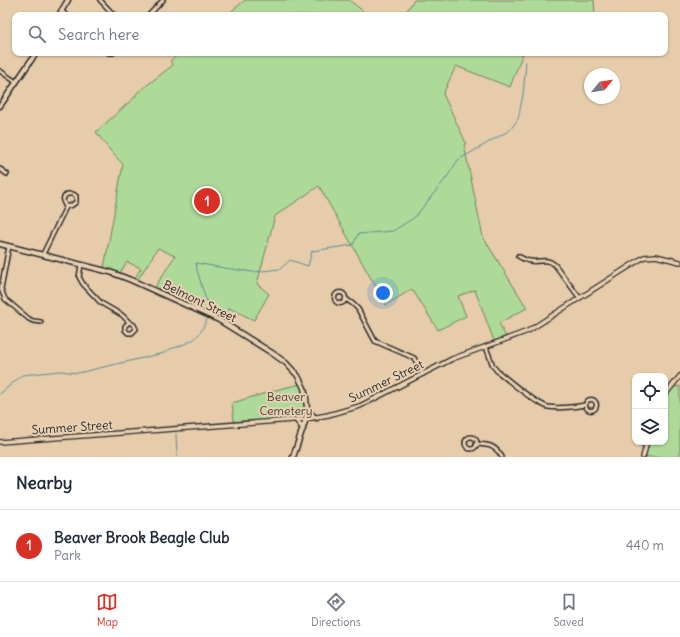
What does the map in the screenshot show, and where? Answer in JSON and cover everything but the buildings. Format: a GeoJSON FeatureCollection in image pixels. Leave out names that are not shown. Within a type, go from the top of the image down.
{"type":"FeatureCollection","features":[{"type":"Feature","properties":{"kind":"main road"},"geometry":{"type":"LineString","coordinates":[[61,12],[68,0]]}},
{"type":"Feature","properties":{"kind":"main road"},"geometry":{"type":"LineString","coordinates":[[0,106],[34,56]]}},
{"type":"Feature","properties":{"kind":"main road","name":"Belmont Street"},"geometry":{"type":"LineString","coordinates":[[0,244],[116,274],[153,289],[219,320],[254,340],[282,360],[298,376],[305,393],[307,408],[306,419],[293,457]]}},
{"type":"Feature","properties":{"kind":"main road"},"geometry":{"type":"LineString","coordinates":[[307,408],[313,416],[317,418]]}},
{"type":"Feature","properties":{"kind":"main road"},"geometry":{"type":"LineString","coordinates":[[296,420],[303,429]]}},
{"type":"Feature","properties":{"kind":"street"},"geometry":{"type":"LineString","coordinates":[[100,0],[111,12]]}},
{"type":"Feature","properties":{"kind":"street"},"geometry":{"type":"LineString","coordinates":[[152,12],[164,0]]}},
{"type":"Feature","properties":{"kind":"street"},"geometry":{"type":"LineString","coordinates":[[0,71],[16,82]]}},
{"type":"Feature","properties":{"kind":"street"},"geometry":{"type":"LineString","coordinates":[[0,169],[7,174]]}},
{"type":"Feature","properties":{"kind":"street"},"geometry":{"type":"LineString","coordinates":[[67,194],[73,194],[76,196],[76,202],[72,206],[66,207],[63,201],[64,197],[67,194]]}},
{"type":"Feature","properties":{"kind":"street"},"geometry":{"type":"LineString","coordinates":[[43,254],[66,207]]}},
{"type":"Feature","properties":{"kind":"street"},"geometry":{"type":"LineString","coordinates":[[9,246],[1,289],[2,294],[5,299],[29,319],[34,322],[41,322]]}},
{"type":"Feature","properties":{"kind":"street"},"geometry":{"type":"LineString","coordinates":[[518,256],[530,262],[545,260],[552,262],[579,298]]}},
{"type":"Feature","properties":{"kind":"street","name":"Summer Street"},"geometry":{"type":"LineString","coordinates":[[0,442],[317,418],[360,406],[452,359],[532,329],[644,257],[656,256],[680,262]]}},
{"type":"Feature","properties":{"kind":"street"},"geometry":{"type":"LineString","coordinates":[[81,265],[79,277],[81,282],[101,303],[122,315],[129,322]]}},
{"type":"Feature","properties":{"kind":"street"},"geometry":{"type":"LineString","coordinates":[[346,299],[358,309],[375,341],[414,358],[423,374]]}},
{"type":"Feature","properties":{"kind":"street"},"geometry":{"type":"LineString","coordinates":[[486,347],[493,366],[497,371],[542,404],[558,408],[585,406]]}},
{"type":"Feature","properties":{"kind":"street"},"geometry":{"type":"LineString","coordinates":[[668,391],[680,376]]}},
{"type":"Feature","properties":{"kind":"street"},"geometry":{"type":"LineString","coordinates":[[476,444],[490,445],[502,457]]}},
{"type":"Feature","properties":{"kind":"street"},"geometry":{"type":"LineString","coordinates":[[643,457],[646,445]]}},
{"type":"Feature","properties":{"kind":"green space"},"geometry":{"type":"Polygon","coordinates":[[[245,0],[349,0],[364,12],[231,12],[245,0]]]}},
{"type":"Feature","properties":{"kind":"green space"},"geometry":{"type":"Polygon","coordinates":[[[414,0],[594,0],[595,12],[406,12],[414,0]]]}},
{"type":"Feature","properties":{"kind":"green space"},"geometry":{"type":"Polygon","coordinates":[[[176,56],[522,56],[510,87],[456,66],[443,94],[466,143],[464,145],[483,237],[527,308],[499,323],[506,337],[494,341],[475,290],[458,296],[466,316],[438,330],[412,289],[386,305],[319,186],[275,216],[257,284],[269,294],[254,320],[229,308],[224,319],[155,287],[175,256],[158,248],[138,279],[135,278],[141,268],[127,262],[120,273],[104,268],[123,164],[96,132],[135,97],[137,93],[173,65],[170,61],[176,56]]]}},
{"type":"Feature","properties":{"kind":"green space","name":"Beaver Cemetery"},"geometry":{"type":"Polygon","coordinates":[[[301,384],[305,417],[234,422],[232,403],[301,384]]]}},
{"type":"Feature","properties":{"kind":"green space"},"geometry":{"type":"Polygon","coordinates":[[[680,386],[680,457],[647,457],[641,445],[668,445],[668,388],[680,386]]]}},
{"type":"Feature","properties":{"kind":"waterway"},"geometry":{"type":"LineString","coordinates":[[209,310],[196,263],[253,272],[280,269],[290,260],[308,266],[312,251],[353,245],[358,234],[393,231],[415,217],[447,177],[458,160],[510,130],[518,119],[523,95],[526,62]]}},
{"type":"Feature","properties":{"kind":"waterway"},"geometry":{"type":"LineString","coordinates":[[0,394],[22,375],[60,371],[78,373],[164,353],[193,340],[201,331],[208,317]]}},
{"type":"Feature","properties":{"kind":"waterway"},"geometry":{"type":"LineString","coordinates":[[176,434],[177,457]]}},
{"type":"Feature","properties":{"kind":"place","name":"Beaver Brook Beagle Club"},"geometry":{"type":"Point","coordinates":[207,201]}}]}
